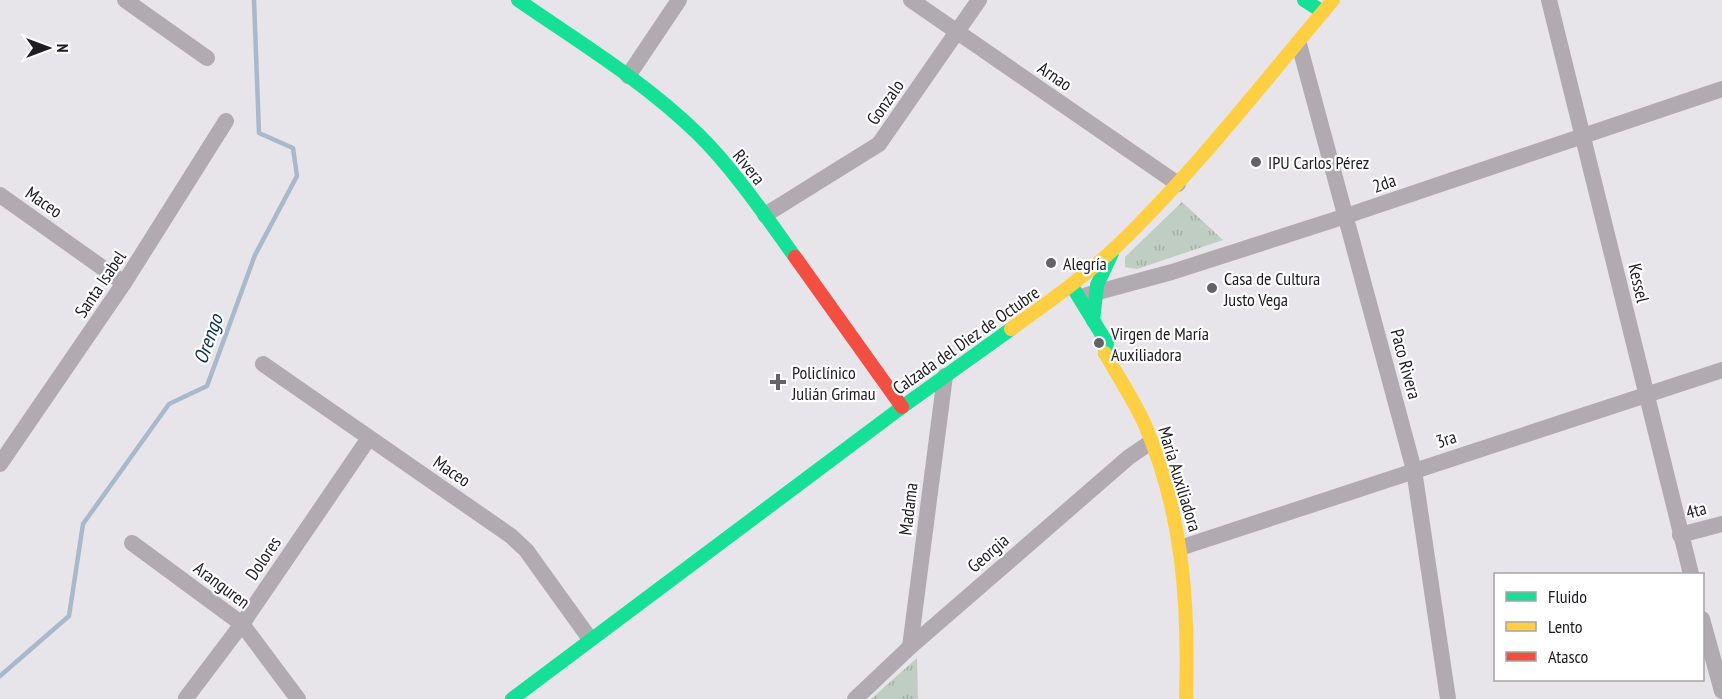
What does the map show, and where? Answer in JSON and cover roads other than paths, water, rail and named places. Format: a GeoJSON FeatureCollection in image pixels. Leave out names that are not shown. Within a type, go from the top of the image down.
{"type":"FeatureCollection","features":[{"type":"Feature","properties":{"kind":"street"},"geometry":{"type":"LineString","coordinates":[[125,0],[207,58]]}},
{"type":"Feature","properties":{"kind":"street","name":"Rivera"},"geometry":{"type":"LineString","coordinates":[[518,0],[628,76],[699,135],[765,215],[902,407]]}},
{"type":"Feature","properties":{"kind":"street"},"geometry":{"type":"LineString","coordinates":[[628,76],[679,0]]}},
{"type":"Feature","properties":{"kind":"street","name":"Arnao"},"geometry":{"type":"LineString","coordinates":[[911,0],[1178,184]]}},
{"type":"Feature","properties":{"kind":"street","name":"Gonzalo"},"geometry":{"type":"LineString","coordinates":[[765,215],[879,144],[979,0]]}},
{"type":"Feature","properties":{"kind":"street"},"geometry":{"type":"LineString","coordinates":[[1304,0],[1323,12]]}},
{"type":"Feature","properties":{"kind":"street","name":"Calzada del Diez de Octubre"},"geometry":{"type":"LineString","coordinates":[[512,699],[945,376],[1033,315],[1075,295],[1115,248],[1178,184],[1299,44],[1333,0]]}},
{"type":"Feature","properties":{"kind":"street","name":"Kessel"},"geometry":{"type":"LineString","coordinates":[[1549,0],[1691,573]]}},
{"type":"Feature","properties":{"kind":"street","name":"Paco Rivera"},"geometry":{"type":"LineString","coordinates":[[1299,44],[1414,470],[1448,699]]}},
{"type":"Feature","properties":{"kind":"street","name":"2da"},"geometry":{"type":"LineString","coordinates":[[1075,295],[1172,272],[1722,89]]}},
{"type":"Feature","properties":{"kind":"street","name":"Santa Isabel"},"geometry":{"type":"LineString","coordinates":[[0,464],[124,283],[226,121]]}},
{"type":"Feature","properties":{"kind":"street","name":"Maceo"},"geometry":{"type":"LineString","coordinates":[[0,195],[124,283]]}},
{"type":"Feature","properties":{"kind":"street"},"geometry":{"type":"LineString","coordinates":[[1075,295],[1099,278],[1115,248]]}},
{"type":"Feature","properties":{"kind":"street","name":"María Auxiliadora"},"geometry":{"type":"LineString","coordinates":[[1075,295],[1108,343],[1105,353],[1144,424],[1169,490],[1183,547],[1188,656],[1186,699]]}},
{"type":"Feature","properties":{"kind":"street","name":"María Auxiliadora"},"geometry":{"type":"LineString","coordinates":[[1075,295],[1094,350],[1099,354],[1105,353]]}},
{"type":"Feature","properties":{"kind":"street","name":"Maceo"},"geometry":{"type":"LineString","coordinates":[[263,364],[519,543],[590,639]]}},
{"type":"Feature","properties":{"kind":"street","name":"3ra"},"geometry":{"type":"LineString","coordinates":[[1183,547],[1722,370]]}},
{"type":"Feature","properties":{"kind":"street","name":"Madama"},"geometry":{"type":"LineString","coordinates":[[910,647],[945,376]]}},
{"type":"Feature","properties":{"kind":"street","name":"Dolores"},"geometry":{"type":"LineString","coordinates":[[186,698],[242,624],[369,438]]}},
{"type":"Feature","properties":{"kind":"street","name":"Georgia"},"geometry":{"type":"LineString","coordinates":[[855,699],[910,647],[1129,457],[1151,441]]}},
{"type":"Feature","properties":{"kind":"street","name":"4ta"},"geometry":{"type":"LineString","coordinates":[[1680,535],[1722,524]]}},
{"type":"Feature","properties":{"kind":"street","name":"Aranguren"},"geometry":{"type":"LineString","coordinates":[[132,543],[242,624],[298,699]]}},
{"type":"Feature","properties":{"kind":"street"},"geometry":{"type":"LineString","coordinates":[[1704,626],[1722,691]]}},
{"type":"Feature","properties":{"kind":"waterway","name":"Orengo"},"geometry":{"type":"LineString","coordinates":[[0,676],[69,616],[83,524],[169,404],[207,386],[255,255],[297,176],[293,148],[259,133],[254,0]]}},
{"type":"Feature","properties":{"kind":"place","name":"IPU Carlos Pérez"},"geometry":{"type":"Point","coordinates":[1256,162]}},
{"type":"Feature","properties":{"kind":"place","name":"Alegría"},"geometry":{"type":"Point","coordinates":[1051,263]}},
{"type":"Feature","properties":{"kind":"place","name":"Casa de Cultura Justo Vega"},"geometry":{"type":"Point","coordinates":[1212,288]}},
{"type":"Feature","properties":{"kind":"place","name":"Virgen de María Auxiliadora"},"geometry":{"type":"Point","coordinates":[1099,343]}},
{"type":"Feature","properties":{"kind":"place","name":"Policlínico Julián Grimau"},"geometry":{"type":"Point","coordinates":[778,382]}}]}
